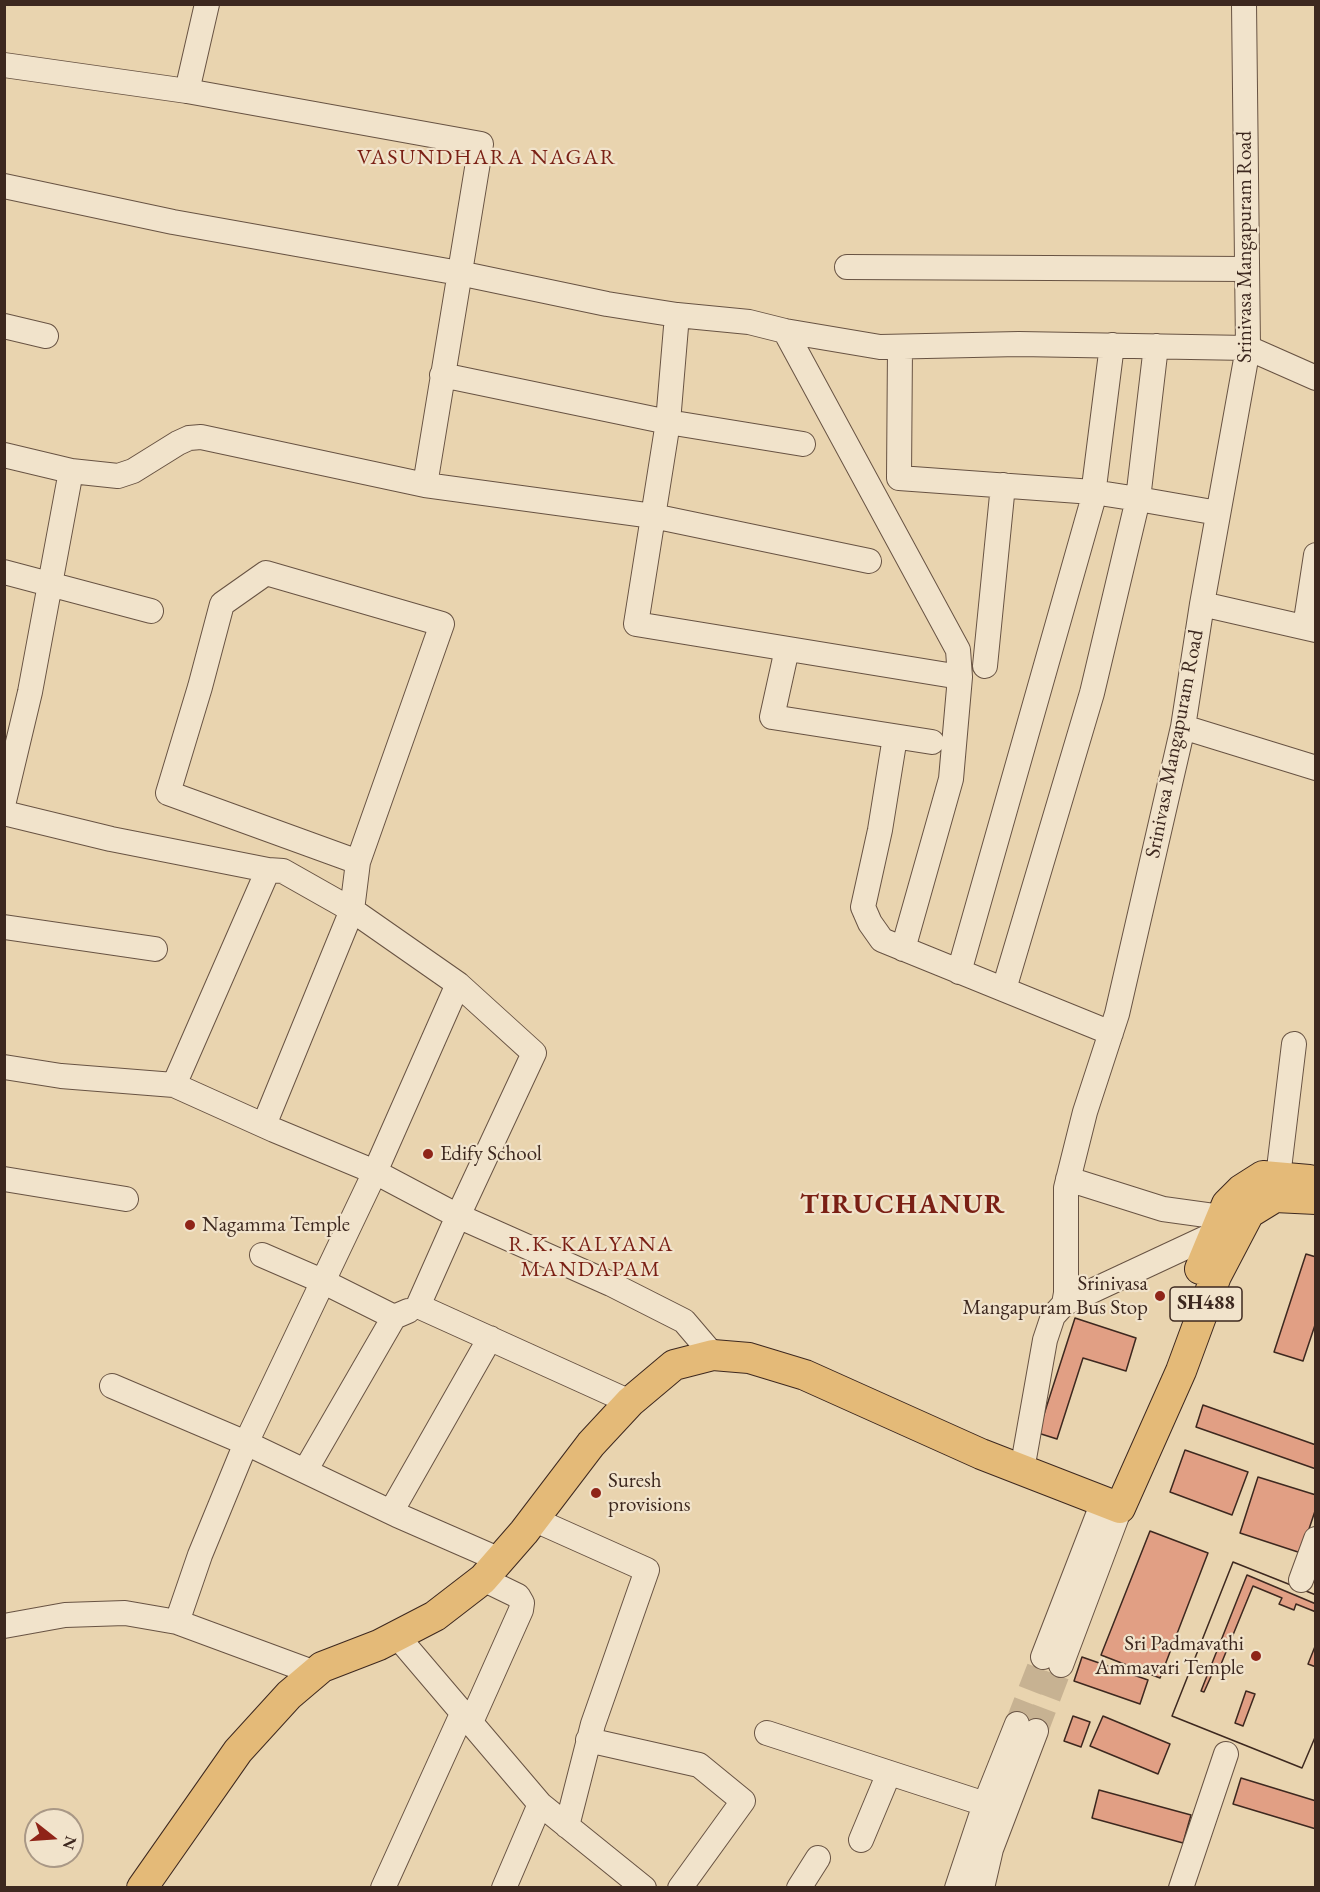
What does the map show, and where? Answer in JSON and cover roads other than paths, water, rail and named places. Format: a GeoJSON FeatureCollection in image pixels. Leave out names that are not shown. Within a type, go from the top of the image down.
{"type":"FeatureCollection","features":[{"type":"Feature","properties":{"kind":"main road","name":"SH488"},"geometry":{"type":"LineString","coordinates":[[1112,1505],[1227,1204],[1241,1190],[1263,1176],[1316,1181]]}},
{"type":"Feature","properties":{"kind":"main road","name":"SH488"},"geometry":{"type":"LineString","coordinates":[[1112,1505],[1181,1371],[1216,1276],[1248,1213],[1275,1197],[1316,1199]]}},
{"type":"Feature","properties":{"kind":"main road"},"geometry":{"type":"LineString","coordinates":[[142,1887],[238,1751],[290,1695],[322,1667],[397,1636],[435,1616],[492,1569],[534,1519],[591,1444],[630,1402],[674,1365],[713,1355],[749,1358],[806,1375],[981,1454],[1112,1505]]}},
{"type":"Feature","properties":{"kind":"street"},"geometry":{"type":"LineString","coordinates":[[187,91],[207,4]]}},
{"type":"Feature","properties":{"kind":"street","name":"Srinivasa Mangapuram Road"},"geometry":{"type":"LineString","coordinates":[[1022,1470],[1045,1340],[1053,1316],[1064,1304],[1066,1293],[1066,1188],[1085,1112],[1117,1014],[1183,727],[1202,604],[1248,348],[1244,4]]}},
{"type":"Feature","properties":{"kind":"street"},"geometry":{"type":"LineString","coordinates":[[4,66],[187,91],[481,144],[425,485]]}},
{"type":"Feature","properties":{"kind":"street"},"geometry":{"type":"LineString","coordinates":[[4,186],[173,222],[459,273],[607,304],[677,315],[749,322],[785,331],[880,347],[1019,344],[1248,348],[1316,378]]}},
{"type":"Feature","properties":{"kind":"street"},"geometry":{"type":"LineString","coordinates":[[847,267],[1247,269]]}},
{"type":"Feature","properties":{"kind":"street"},"geometry":{"type":"LineString","coordinates":[[677,315],[668,422],[636,624],[960,677]]}},
{"type":"Feature","properties":{"kind":"street"},"geometry":{"type":"LineString","coordinates":[[4,326],[46,336]]}},
{"type":"Feature","properties":{"kind":"street"},"geometry":{"type":"LineString","coordinates":[[785,331],[957,650],[960,677],[951,779],[903,949]]}},
{"type":"Feature","properties":{"kind":"street"},"geometry":{"type":"LineString","coordinates":[[959,972],[1089,515],[1094,492],[1112,345]]}},
{"type":"Feature","properties":{"kind":"street"},"geometry":{"type":"LineString","coordinates":[[900,346],[900,478],[1094,492],[1218,513]]}},
{"type":"Feature","properties":{"kind":"street"},"geometry":{"type":"LineString","coordinates":[[1004,989],[1092,693],[1138,500],[1156,346]]}},
{"type":"Feature","properties":{"kind":"street"},"geometry":{"type":"LineString","coordinates":[[442,375],[668,422],[803,444]]}},
{"type":"Feature","properties":{"kind":"street"},"geometry":{"type":"LineString","coordinates":[[4,455],[71,471],[118,476],[178,443],[189,438],[201,437],[425,485],[653,516],[869,561]]}},
{"type":"Feature","properties":{"kind":"street"},"geometry":{"type":"LineString","coordinates":[[4,801],[30,692],[71,471]]}},
{"type":"Feature","properties":{"kind":"street"},"geometry":{"type":"LineString","coordinates":[[985,666],[1003,485]]}},
{"type":"Feature","properties":{"kind":"street"},"geometry":{"type":"LineString","coordinates":[[1202,604],[1310,628],[1316,555]]}},
{"type":"Feature","properties":{"kind":"street"},"geometry":{"type":"LineString","coordinates":[[4,572],[151,611]]}},
{"type":"Feature","properties":{"kind":"street"},"geometry":{"type":"LineString","coordinates":[[264,1125],[352,910],[358,862],[441,624],[266,573],[222,604],[168,793],[358,862]]}},
{"type":"Feature","properties":{"kind":"street"},"geometry":{"type":"LineString","coordinates":[[787,649],[772,717],[932,742]]}},
{"type":"Feature","properties":{"kind":"street"},"geometry":{"type":"LineString","coordinates":[[1183,727],[1316,768]]}},
{"type":"Feature","properties":{"kind":"street"},"geometry":{"type":"LineString","coordinates":[[895,737],[880,830],[863,907],[870,923],[882,940],[1111,1033]]}},
{"type":"Feature","properties":{"kind":"street"},"geometry":{"type":"LineString","coordinates":[[4,813],[111,839],[283,871],[352,910],[458,984],[534,1053],[418,1306],[394,1317],[305,1471]]}},
{"type":"Feature","properties":{"kind":"street"},"geometry":{"type":"LineString","coordinates":[[174,1085],[268,870]]}},
{"type":"Feature","properties":{"kind":"street"},"geometry":{"type":"LineString","coordinates":[[4,927],[155,949]]}},
{"type":"Feature","properties":{"kind":"street"},"geometry":{"type":"LineString","coordinates":[[177,1622],[200,1555],[246,1443],[375,1172],[458,984]]}},
{"type":"Feature","properties":{"kind":"street"},"geometry":{"type":"LineString","coordinates":[[1278,1177],[1294,1044]]}},
{"type":"Feature","properties":{"kind":"street"},"geometry":{"type":"LineString","coordinates":[[4,1067],[61,1076],[174,1085],[375,1172],[458,1216],[611,1284],[684,1321],[713,1355]]}},
{"type":"Feature","properties":{"kind":"street"},"geometry":{"type":"LineString","coordinates":[[4,1179],[126,1199]]}},
{"type":"Feature","properties":{"kind":"street"},"geometry":{"type":"LineString","coordinates":[[1068,1179],[1218,1225]]}},
{"type":"Feature","properties":{"kind":"street"},"geometry":{"type":"LineString","coordinates":[[1064,1304],[1218,1225]]}},
{"type":"Feature","properties":{"kind":"street"},"geometry":{"type":"LineString","coordinates":[[262,1255],[322,1281],[394,1317]]}},
{"type":"Feature","properties":{"kind":"street"},"geometry":{"type":"LineString","coordinates":[[418,1306],[630,1402]]}},
{"type":"Feature","properties":{"kind":"street"},"geometry":{"type":"LineString","coordinates":[[391,1512],[490,1338]]}},
{"type":"Feature","properties":{"kind":"street"},"geometry":{"type":"LineString","coordinates":[[112,1386],[246,1443],[391,1512],[492,1569],[522,1603],[521,1610],[383,1887]]}},
{"type":"Feature","properties":{"kind":"street"},"geometry":{"type":"LineString","coordinates":[[1052,1661],[1112,1505]]}},
{"type":"Feature","properties":{"kind":"street"},"geometry":{"type":"LineString","coordinates":[[534,1519],[647,1570],[592,1724],[567,1826]]}},
{"type":"Feature","properties":{"kind":"street"},"geometry":{"type":"LineString","coordinates":[[1301,1580],[1316,1539]]}},
{"type":"Feature","properties":{"kind":"street"},"geometry":{"type":"LineString","coordinates":[[4,1626],[64,1615],[125,1613],[177,1622],[315,1673]]}},
{"type":"Feature","properties":{"kind":"street"},"geometry":{"type":"LineString","coordinates":[[397,1636],[540,1804],[644,1887]]}},
{"type":"Feature","properties":{"kind":"street"},"geometry":{"type":"LineString","coordinates":[[957,1887],[985,1803],[1027,1728],[982,1887]]}},
{"type":"Feature","properties":{"kind":"street"},"geometry":{"type":"LineString","coordinates":[[767,1733],[985,1803]]}},
{"type":"Feature","properties":{"kind":"street"},"geometry":{"type":"LineString","coordinates":[[588,1740],[699,1766],[743,1801],[680,1887]]}},
{"type":"Feature","properties":{"kind":"street"},"geometry":{"type":"LineString","coordinates":[[1181,1887],[1226,1754]]}},
{"type":"Feature","properties":{"kind":"street"},"geometry":{"type":"LineString","coordinates":[[861,1840],[889,1773]]}},
{"type":"Feature","properties":{"kind":"street"},"geometry":{"type":"LineString","coordinates":[[504,1887],[540,1804]]}},
{"type":"Feature","properties":{"kind":"street"},"geometry":{"type":"LineString","coordinates":[[799,1887],[818,1858]]}},
{"type":"Feature","properties":{"kind":"tunnel"},"geometry":{"type":"LineString","coordinates":[[1017,1724],[1043,1657]]}},
{"type":"Feature","properties":{"kind":"tunnel"},"geometry":{"type":"LineString","coordinates":[[1036,1731],[1061,1665]]}},
{"type":"Feature","properties":{"kind":"place","name":"Edify School"},"geometry":{"type":"Point","coordinates":[428,1154]}},
{"type":"Feature","properties":{"kind":"place","name":"Nagamma Temple"},"geometry":{"type":"Point","coordinates":[190,1225]}},
{"type":"Feature","properties":{"kind":"place","name":"Srinivasa Mangapuram Bus Stop"},"geometry":{"type":"Point","coordinates":[1160,1296]}},
{"type":"Feature","properties":{"kind":"place","name":"Suresh provisions"},"geometry":{"type":"Point","coordinates":[596,1493]}},
{"type":"Feature","properties":{"kind":"place","name":"Sri Padmavathi Ammavari Temple"},"geometry":{"type":"Point","coordinates":[1256,1656]}},
{"type":"Feature","properties":{"kind":"district","name":"VASUNDHARA NAGAR"},"geometry":{"type":"Point","coordinates":[487,158]}},
{"type":"Feature","properties":{"kind":"district","name":"TIRUCHANUR"},"geometry":{"type":"Point","coordinates":[903,1206]}},
{"type":"Feature","properties":{"kind":"district","name":"R.K. KALYANA MANDAPAM"},"geometry":{"type":"Point","coordinates":[591,1258]}}]}
